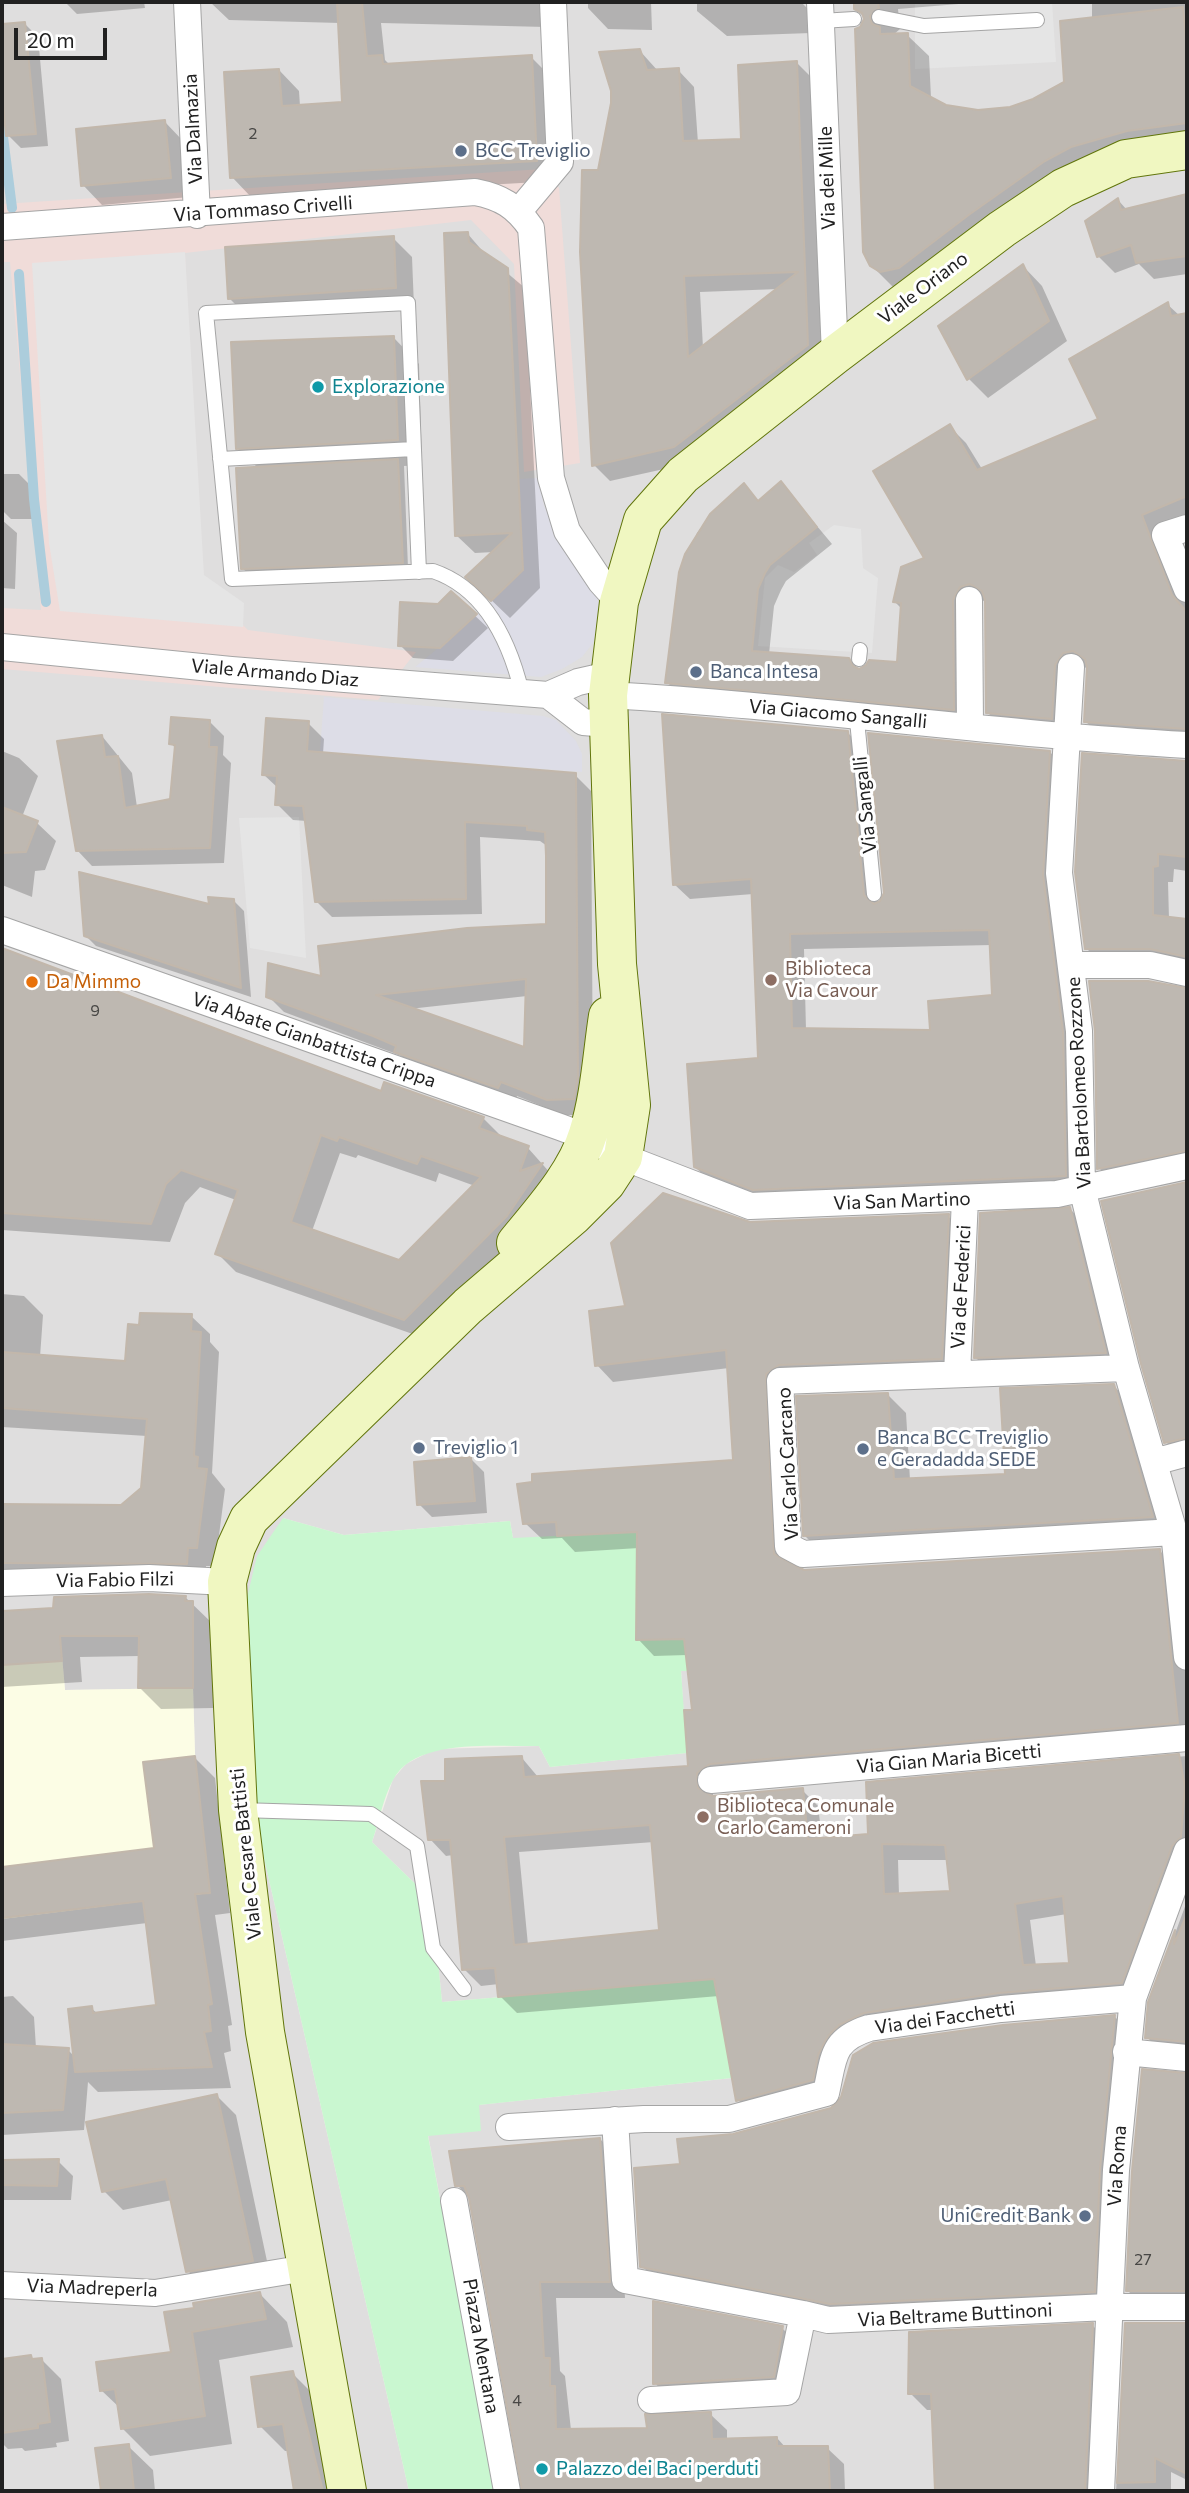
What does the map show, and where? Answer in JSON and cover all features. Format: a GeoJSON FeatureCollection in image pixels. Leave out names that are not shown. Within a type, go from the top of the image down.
{"type":"FeatureCollection","features":[{"type":"Feature","properties":{"kind":"street","name":"Via Dalmazia"},"geometry":{"type":"LineString","coordinates":[[187,2],[197,215]]}},
{"type":"Feature","properties":{"kind":"street"},"geometry":{"type":"LineString","coordinates":[[553,2],[560,162],[519,211],[531,228],[551,478],[567,531],[601,582],[619,602]]}},
{"type":"Feature","properties":{"kind":"street","name":"Via dei Mille"},"geometry":{"type":"LineString","coordinates":[[820,12],[835,355]]}},
{"type":"Feature","properties":{"kind":"street","name":"Viale Oriano"},"geometry":{"type":"LineString","coordinates":[[617,964],[608,698],[619,602],[643,520],[684,475],[835,355],[1002,229],[1063,188],[1126,159],[1187,150]]}},
{"type":"Feature","properties":{"kind":"street","name":"Via Tommaso Crivelli"},"geometry":{"type":"LineString","coordinates":[[2,227],[197,215],[475,192],[497,196],[519,211]]}},
{"type":"Feature","properties":{"kind":"street"},"geometry":{"type":"LineString","coordinates":[[1186,586],[1165,535],[1187,528]]}},
{"type":"Feature","properties":{"kind":"street"},"geometry":{"type":"LineString","coordinates":[[969,600],[970,725]]}},
{"type":"Feature","properties":{"kind":"street","name":"Viale Armando Diaz"},"geometry":{"type":"LineString","coordinates":[[2,647],[249,672],[535,694],[579,682],[608,698]]}},
{"type":"Feature","properties":{"kind":"street"},"geometry":{"type":"LineString","coordinates":[[1068,738],[1070,667]]}},
{"type":"Feature","properties":{"kind":"street"},"geometry":{"type":"LineString","coordinates":[[535,694],[583,722],[608,698]]}},
{"type":"Feature","properties":{"kind":"street","name":"Via Giacomo Sangalli"},"geometry":{"type":"LineString","coordinates":[[608,698],[856,712],[1068,738],[1187,745]]}},
{"type":"Feature","properties":{"kind":"street","name":"Via Bartolomeo Rozzone"},"geometry":{"type":"LineString","coordinates":[[1068,738],[1059,873],[1079,1031],[1082,1188],[1126,1368],[1154,1462]]}},
{"type":"Feature","properties":{"kind":"street","name":"Via Abate Gianbattista Crippa"},"geometry":{"type":"LineString","coordinates":[[2,930],[587,1137],[623,1157]]}},
{"type":"Feature","properties":{"kind":"street"},"geometry":{"type":"LineString","coordinates":[[617,964],[631,1105],[623,1157]]}},
{"type":"Feature","properties":{"kind":"street","name":"Viale Cesare Battisti"},"geometry":{"type":"LineString","coordinates":[[468,1306],[545,1207],[571,1169],[587,1137],[596,1101],[617,964]]}},
{"type":"Feature","properties":{"kind":"street"},"geometry":{"type":"LineString","coordinates":[[1072,965],[1150,965],[1187,973]]}},
{"type":"Feature","properties":{"kind":"street","name":"Viale Cesare Battisti"},"geometry":{"type":"LineString","coordinates":[[347,2491],[265,2032],[238,1810],[227,1582],[236,1547],[248,1519],[468,1306],[573,1216],[606,1183],[623,1157]]}},
{"type":"Feature","properties":{"kind":"street","name":"Via San Martino"},"geometry":{"type":"LineString","coordinates":[[623,1157],[750,1206],[1057,1194],[1187,1166]]}},
{"type":"Feature","properties":{"kind":"street","name":"Via de Federici"},"geometry":{"type":"LineString","coordinates":[[957,1374],[965,1199]]}},
{"type":"Feature","properties":{"kind":"street","name":"Via Carlo Carcano"},"geometry":{"type":"LineString","coordinates":[[1126,1368],[780,1381],[788,1546],[803,1554],[1174,1532]]}},
{"type":"Feature","properties":{"kind":"street"},"geometry":{"type":"LineString","coordinates":[[1187,1453],[1154,1462],[1174,1532],[1187,1657]]}},
{"type":"Feature","properties":{"kind":"street","name":"Via Fabio Filzi"},"geometry":{"type":"LineString","coordinates":[[2,1583],[149,1578],[227,1582]]}},
{"type":"Feature","properties":{"kind":"street","name":"Via Gian Maria Bicetti"},"geometry":{"type":"LineString","coordinates":[[711,1780],[1187,1738]]}},
{"type":"Feature","properties":{"kind":"street","name":"Via Roma"},"geometry":{"type":"LineString","coordinates":[[1101,2491],[1108,2307],[1126,2052],[1133,1998],[1185,1866]]}},
{"type":"Feature","properties":{"kind":"street","name":"Via dei Facchetti"},"geometry":{"type":"LineString","coordinates":[[509,2127],[615,2120],[729,2119],[826,2093],[836,2051],[848,2034],[869,2028],[1001,2009],[1133,1998]]}},
{"type":"Feature","properties":{"kind":"street"},"geometry":{"type":"LineString","coordinates":[[1126,2052],[1187,2057]]}},
{"type":"Feature","properties":{"kind":"street","name":"Via Beltrame Buttinoni"},"geometry":{"type":"LineString","coordinates":[[615,2120],[625,2280],[828,2320],[1108,2307],[1187,2307]]}},
{"type":"Feature","properties":{"kind":"street","name":"Piazza Mentana"},"geometry":{"type":"LineString","coordinates":[[454,2201],[507,2491]]}},
{"type":"Feature","properties":{"kind":"street","name":"Via Madreperla"},"geometry":{"type":"LineString","coordinates":[[2,2285],[155,2293],[306,2268]]}},
{"type":"Feature","properties":{"kind":"street"},"geometry":{"type":"LineString","coordinates":[[651,2400],[787,2392],[803,2314]]}},
{"type":"Feature","properties":{"kind":"lane"},"geometry":{"type":"LineString","coordinates":[[820,12],[854,19]]}},
{"type":"Feature","properties":{"kind":"lane"},"geometry":{"type":"LineString","coordinates":[[879,17],[924,26],[1037,20]]}},
{"type":"Feature","properties":{"kind":"lane"},"geometry":{"type":"LineString","coordinates":[[419,572],[408,303],[206,313],[232,579],[419,572],[433,571],[453,578],[497,622],[535,694]]}},
{"type":"Feature","properties":{"kind":"lane"},"geometry":{"type":"LineString","coordinates":[[220,459],[414,449]]}},
{"type":"Feature","properties":{"kind":"lane","name":"Via Sangalli"},"geometry":{"type":"LineString","coordinates":[[856,712],[874,894]]}},
{"type":"Feature","properties":{"kind":"lane"},"geometry":{"type":"LineString","coordinates":[[238,1810],[371,1814],[417,1846],[433,1948],[464,1989]]}},
{"type":"Feature","properties":{"kind":"shaded area"},"geometry":{"type":"Polygon","coordinates":[[[2,2],[1187,2],[1187,2491],[496,2491],[428,2135],[478,2105],[732,2078],[711,1965],[683,1982],[442,2002],[432,1900],[372,1842],[393,1779],[406,1764],[435,1749],[539,1746],[550,1767],[686,1753],[681,1670],[687,1671],[513,1538],[510,1521],[344,1535],[283,1518],[253,1810],[409,2491],[2,2491],[2,1919],[210,1893],[195,1754],[193,1688],[65,1690],[59,1623],[2,1627],[2,2]]]}},
{"type":"Feature","properties":{"kind":"shaded area"},"geometry":{"type":"Polygon","coordinates":[[[915,2],[1052,2],[1056,62],[915,69],[915,2]]]}},
{"type":"Feature","properties":{"kind":"shaded area"},"geometry":{"type":"Polygon","coordinates":[[[543,169],[559,188],[580,463],[524,472],[514,264],[471,220],[185,253],[195,578],[248,630],[416,652],[378,700],[2,669],[2,608],[41,610],[10,262],[2,262],[2,204],[543,169]]]}},
{"type":"Feature","properties":{"kind":"shaded area"},"geometry":{"type":"Polygon","coordinates":[[[185,252],[204,575],[244,603],[243,627],[60,611],[49,543],[32,263],[185,252]]]}},
{"type":"Feature","properties":{"kind":"shaded area"},"geometry":{"type":"Polygon","coordinates":[[[538,478],[544,506],[560,538],[592,586],[601,608],[596,639],[582,657],[541,677],[415,667],[462,629],[522,570],[519,479],[538,478]]]}},
{"type":"Feature","properties":{"kind":"shaded area"},"geometry":{"type":"Polygon","coordinates":[[[834,525],[861,529],[863,568],[878,578],[872,653],[758,646],[765,578],[778,565],[794,572],[817,555],[809,543],[834,525]]]}},
{"type":"Feature","properties":{"kind":"shaded area"},"geometry":{"type":"Polygon","coordinates":[[[324,697],[543,716],[556,720],[576,741],[582,754],[582,772],[320,751],[324,697]]]}},
{"type":"Feature","properties":{"kind":"shaded area"},"geometry":{"type":"Polygon","coordinates":[[[299,817],[306,958],[250,948],[239,818],[299,817]]]}},
{"type":"Feature","properties":{"kind":"shaded area"},"geometry":{"type":"Polygon","coordinates":[[[59,1623],[65,1690],[193,1688],[195,1754],[210,1893],[2,1919],[2,1627],[59,1623]]]}},
{"type":"Feature","properties":{"kind":"green space"},"geometry":{"type":"Polygon","coordinates":[[[283,1518],[344,1535],[510,1521],[513,1538],[637,1532],[684,1639],[688,1671],[681,1671],[687,1753],[550,1767],[539,1746],[458,1747],[438,1751],[419,1757],[404,1766],[393,1780],[372,1842],[432,1900],[442,2002],[682,1982],[711,1964],[732,2078],[479,2105],[481,2131],[428,2136],[496,2491],[409,2491],[253,1810],[245,1606],[257,1556],[283,1518]]]}},
{"type":"Feature","properties":{"kind":"building"},"geometry":{"type":"Polygon","coordinates":[[[337,2],[362,2],[367,56],[382,55],[383,64],[532,55],[537,161],[230,178],[224,72],[279,69],[282,106],[342,102],[337,2]]]}},
{"type":"Feature","properties":{"kind":"building"},"geometry":{"type":"Polygon","coordinates":[[[854,2],[878,2],[879,8],[870,16],[872,24],[880,27],[880,34],[908,33],[910,86],[946,105],[978,110],[1010,107],[1033,99],[1064,82],[1060,21],[1183,7],[1187,48],[1187,123],[1127,131],[1071,147],[1045,161],[899,268],[880,272],[870,266],[863,252],[855,29],[860,27],[864,19],[862,13],[854,9],[854,2]]]}},
{"type":"Feature","properties":{"kind":"building"},"geometry":{"type":"Polygon","coordinates":[[[25,22],[36,134],[6,136],[2,94],[2,24],[25,22]]]}},
{"type":"Feature","properties":{"kind":"building"},"geometry":{"type":"Polygon","coordinates":[[[640,49],[647,70],[679,68],[683,141],[741,139],[738,65],[797,61],[808,345],[674,447],[592,466],[580,252],[582,170],[598,170],[611,103],[611,91],[599,52],[640,49]],[[798,272],[684,276],[688,357],[798,272]]]}},
{"type":"Feature","properties":{"kind":"building"},"geometry":{"type":"Polygon","coordinates":[[[165,120],[171,178],[81,186],[76,129],[165,120]]]}},
{"type":"Feature","properties":{"kind":"building"},"geometry":{"type":"Polygon","coordinates":[[[1187,194],[1187,256],[1136,263],[1131,245],[1097,257],[1085,221],[1118,198],[1121,210],[1187,194]]]}},
{"type":"Feature","properties":{"kind":"building"},"geometry":{"type":"Polygon","coordinates":[[[468,232],[469,242],[508,268],[523,570],[491,601],[465,577],[512,533],[455,536],[444,233],[468,232]]]}},
{"type":"Feature","properties":{"kind":"building"},"geometry":{"type":"Polygon","coordinates":[[[394,236],[396,288],[228,299],[225,247],[394,236]]]}},
{"type":"Feature","properties":{"kind":"building"},"geometry":{"type":"Polygon","coordinates":[[[1023,264],[1049,321],[967,380],[938,326],[1023,264]]]}},
{"type":"Feature","properties":{"kind":"building"},"geometry":{"type":"Polygon","coordinates":[[[1168,302],[1171,316],[1187,313],[1187,496],[1142,515],[1172,595],[1187,612],[1187,729],[1084,722],[1087,667],[1085,659],[1073,651],[1063,653],[1055,665],[1052,719],[986,713],[985,600],[982,591],[970,584],[960,587],[953,600],[954,710],[665,683],[679,572],[685,554],[710,514],[744,483],[758,501],[781,481],[817,527],[770,565],[765,573],[758,589],[752,651],[849,658],[853,666],[859,669],[869,660],[897,662],[901,603],[893,602],[901,567],[924,558],[873,471],[950,424],[977,470],[1098,419],[1069,359],[1168,302]]]}},
{"type":"Feature","properties":{"kind":"building"},"geometry":{"type":"Polygon","coordinates":[[[394,336],[398,440],[236,449],[231,342],[394,336]]]}},
{"type":"Feature","properties":{"kind":"building"},"geometry":{"type":"Polygon","coordinates":[[[398,459],[403,563],[241,569],[236,468],[398,459]]]}},
{"type":"Feature","properties":{"kind":"building"},"geometry":{"type":"Polygon","coordinates":[[[451,591],[477,614],[440,648],[398,646],[400,602],[438,604],[451,591]]]}},
{"type":"Feature","properties":{"kind":"building"},"geometry":{"type":"Polygon","coordinates":[[[662,714],[848,731],[864,895],[874,904],[880,901],[884,893],[868,733],[1050,751],[1043,875],[1063,1032],[1066,1176],[753,1190],[694,1167],[687,1064],[758,1058],[751,879],[673,885],[662,714]],[[989,930],[790,934],[792,1028],[930,1030],[928,1001],[992,995],[989,930]]]}},
{"type":"Feature","properties":{"kind":"building"},"geometry":{"type":"Polygon","coordinates":[[[171,717],[210,720],[209,747],[217,747],[210,848],[76,851],[57,741],[102,735],[105,757],[118,756],[125,808],[170,799],[175,745],[169,744],[171,717]]]}},
{"type":"Feature","properties":{"kind":"building"},"geometry":{"type":"Polygon","coordinates":[[[266,718],[309,721],[307,751],[576,773],[578,1077],[574,1099],[547,1100],[501,1082],[498,1088],[394,1052],[396,1046],[373,1036],[266,997],[268,963],[321,976],[318,946],[467,928],[546,924],[545,832],[527,830],[527,826],[465,822],[466,899],[315,902],[303,806],[275,805],[277,776],[262,775],[266,718]],[[526,979],[376,995],[524,1047],[526,979]]]}},
{"type":"Feature","properties":{"kind":"building"},"geometry":{"type":"Polygon","coordinates":[[[1082,753],[1187,761],[1187,857],[1158,854],[1158,866],[1153,867],[1153,915],[1187,919],[1187,957],[1150,949],[1085,949],[1075,872],[1082,753]]]}},
{"type":"Feature","properties":{"kind":"building"},"geometry":{"type":"Polygon","coordinates":[[[2,807],[38,821],[26,852],[2,853],[2,807]]]}},
{"type":"Feature","properties":{"kind":"building"},"geometry":{"type":"Polygon","coordinates":[[[79,872],[209,904],[208,897],[234,899],[241,988],[84,936],[79,872]]]}},
{"type":"Feature","properties":{"kind":"building"},"geometry":{"type":"Polygon","coordinates":[[[2,948],[381,1091],[384,1082],[484,1117],[479,1128],[529,1146],[520,1171],[543,1163],[507,1216],[404,1320],[215,1254],[238,1190],[181,1170],[166,1184],[151,1224],[2,1213],[2,948]],[[321,1135],[291,1222],[399,1260],[481,1177],[421,1156],[417,1164],[339,1137],[337,1141],[321,1135]]]}},
{"type":"Feature","properties":{"kind":"building"},"geometry":{"type":"Polygon","coordinates":[[[1089,981],[1148,981],[1187,988],[1187,1151],[1097,1169],[1095,1031],[1089,981]]]}},
{"type":"Feature","properties":{"kind":"building"},"geometry":{"type":"Polygon","coordinates":[[[1187,1182],[1187,1438],[1164,1443],[1141,1364],[1101,1201],[1187,1182]]]}},
{"type":"Feature","properties":{"kind":"building"},"geometry":{"type":"Polygon","coordinates":[[[663,1193],[750,1222],[949,1214],[942,1359],[779,1365],[766,1374],[774,1554],[804,1570],[1160,1549],[1178,1723],[710,1764],[697,1773],[698,1788],[712,1796],[803,1788],[808,1839],[868,1834],[866,1782],[1179,1754],[1185,1787],[1181,1837],[1172,1846],[1122,1983],[999,1993],[864,2013],[839,2025],[828,2036],[818,2055],[813,2080],[736,2101],[714,1979],[498,1997],[495,1968],[462,1970],[450,1840],[428,1840],[421,1781],[445,1781],[445,1759],[522,1756],[524,1777],[688,1766],[684,1710],[692,1710],[684,1639],[636,1640],[637,1532],[557,1536],[556,1522],[523,1524],[517,1484],[532,1482],[532,1474],[733,1460],[726,1350],[595,1366],[589,1311],[625,1306],[611,1243],[663,1193]],[[650,1825],[504,1837],[514,1945],[659,1930],[650,1825]],[[882,1844],[884,1894],[950,1891],[945,1845],[882,1844]],[[1063,1896],[1015,1904],[1023,1965],[1069,1963],[1063,1896]]]}},
{"type":"Feature","properties":{"kind":"building"},"geometry":{"type":"Polygon","coordinates":[[[1070,1207],[1106,1353],[974,1358],[980,1213],[1070,1207]]]}},
{"type":"Feature","properties":{"kind":"building"},"geometry":{"type":"Polygon","coordinates":[[[140,1313],[192,1314],[191,1331],[201,1332],[194,1456],[198,1457],[197,1468],[207,1469],[197,1548],[188,1548],[187,1564],[2,1563],[2,1504],[121,1505],[141,1488],[147,1419],[2,1408],[2,1352],[125,1361],[128,1324],[139,1325],[140,1313]]]}},
{"type":"Feature","properties":{"kind":"building"},"geometry":{"type":"Polygon","coordinates":[[[1114,1384],[1153,1517],[803,1536],[796,1396],[888,1393],[894,1479],[1005,1474],[1000,1388],[1114,1384]]]}},
{"type":"Feature","properties":{"kind":"building"},"geometry":{"type":"Polygon","coordinates":[[[471,1457],[475,1501],[417,1505],[414,1462],[471,1457]]]}},
{"type":"Feature","properties":{"kind":"building"},"geometry":{"type":"Polygon","coordinates":[[[149,1594],[186,1596],[185,1601],[193,1601],[193,1688],[138,1688],[139,1636],[60,1636],[62,1661],[2,1665],[2,1611],[53,1608],[54,1597],[149,1594]]]}},
{"type":"Feature","properties":{"kind":"building"},"geometry":{"type":"Polygon","coordinates":[[[195,1756],[210,1893],[195,1894],[212,2004],[208,2005],[211,2031],[204,2032],[212,2067],[75,2072],[68,2009],[92,2006],[93,2013],[156,2005],[143,1901],[2,1918],[2,1867],[154,1848],[143,1762],[195,1756]]]}},
{"type":"Feature","properties":{"kind":"building"},"geometry":{"type":"Polygon","coordinates":[[[1187,1914],[1187,2042],[1145,2038],[1148,2002],[1175,1930],[1174,1944],[1187,1914]]]}},
{"type":"Feature","properties":{"kind":"building"},"geometry":{"type":"Polygon","coordinates":[[[1115,2015],[1100,2169],[1095,2292],[830,2304],[640,2267],[634,2168],[680,2164],[677,2139],[733,2134],[831,2108],[841,2097],[853,2055],[873,2043],[1003,2025],[1115,2015]]]}},
{"type":"Feature","properties":{"kind":"building"},"geometry":{"type":"Polygon","coordinates":[[[2,2044],[69,2048],[63,2110],[2,2113],[2,2044]]]}},
{"type":"Feature","properties":{"kind":"building"},"geometry":{"type":"Polygon","coordinates":[[[1142,2069],[1187,2073],[1187,2291],[1126,2291],[1132,2171],[1142,2069]]]}},
{"type":"Feature","properties":{"kind":"building"},"geometry":{"type":"Polygon","coordinates":[[[217,2094],[253,2261],[186,2272],[166,2179],[102,2192],[86,2122],[217,2094]]]}},
{"type":"Feature","properties":{"kind":"building"},"geometry":{"type":"Polygon","coordinates":[[[600,2138],[610,2282],[540,2282],[544,2358],[550,2358],[550,2386],[555,2386],[556,2429],[647,2428],[645,2414],[711,2412],[712,2439],[777,2437],[777,2446],[828,2446],[830,2491],[522,2491],[469,2198],[464,2186],[455,2186],[449,2151],[600,2138]]]}},
{"type":"Feature","properties":{"kind":"building"},"geometry":{"type":"Polygon","coordinates":[[[59,2159],[57,2186],[2,2185],[2,2160],[59,2159]]]}},
{"type":"Feature","properties":{"kind":"building"},"geometry":{"type":"Polygon","coordinates":[[[260,2292],[266,2319],[192,2332],[205,2416],[121,2429],[115,2389],[100,2391],[96,2362],[171,2352],[164,2312],[194,2308],[193,2303],[260,2292]]]}},
{"type":"Feature","properties":{"kind":"building"},"geometry":{"type":"Polygon","coordinates":[[[653,2301],[783,2326],[774,2377],[653,2384],[653,2301]]]}},
{"type":"Feature","properties":{"kind":"building"},"geometry":{"type":"Polygon","coordinates":[[[1093,2323],[1085,2491],[935,2491],[931,2394],[908,2394],[909,2332],[1093,2323]]]}},
{"type":"Feature","properties":{"kind":"building"},"geometry":{"type":"Polygon","coordinates":[[[1125,2323],[1187,2323],[1187,2474],[1155,2458],[1155,2482],[1117,2483],[1125,2323]]]}},
{"type":"Feature","properties":{"kind":"building"},"geometry":{"type":"Polygon","coordinates":[[[31,2355],[32,2359],[42,2358],[50,2422],[38,2424],[38,2428],[2,2433],[2,2359],[31,2355]]]}},
{"type":"Feature","properties":{"kind":"building"},"geometry":{"type":"Polygon","coordinates":[[[293,2371],[323,2491],[294,2491],[283,2424],[258,2427],[251,2377],[293,2371]]]}},
{"type":"Feature","properties":{"kind":"building"},"geometry":{"type":"Polygon","coordinates":[[[129,2444],[134,2491],[101,2491],[95,2448],[129,2444]]]}},
{"type":"Feature","properties":{"kind":"waterway"},"geometry":{"type":"LineString","coordinates":[[2,129],[12,208]]}},
{"type":"Feature","properties":{"kind":"waterway"},"geometry":{"type":"LineString","coordinates":[[19,274],[34,499],[46,602]]}},
{"type":"Feature","properties":{"kind":"place","name":"BCC Treviglio"},"geometry":{"type":"Point","coordinates":[461,151]}},
{"type":"Feature","properties":{"kind":"place","name":"Explorazione"},"geometry":{"type":"Point","coordinates":[318,387]}},
{"type":"Feature","properties":{"kind":"place","name":"Banca Intesa"},"geometry":{"type":"Point","coordinates":[696,672]}},
{"type":"Feature","properties":{"kind":"place","name":"Biblioteca Via Cavour"},"geometry":{"type":"Point","coordinates":[771,980]}},
{"type":"Feature","properties":{"kind":"place","name":"Da Mimmo"},"geometry":{"type":"Point","coordinates":[32,982]}},
{"type":"Feature","properties":{"kind":"place","name":"Treviglio 1"},"geometry":{"type":"Point","coordinates":[419,1448]}},
{"type":"Feature","properties":{"kind":"place","name":"Banca BCC Treviglio e Geradadda SEDE"},"geometry":{"type":"Point","coordinates":[863,1449]}},
{"type":"Feature","properties":{"kind":"place","name":"Biblioteca Comunale Carlo Cameroni"},"geometry":{"type":"Point","coordinates":[703,1817]}},
{"type":"Feature","properties":{"kind":"place","name":"UniCredit Bank"},"geometry":{"type":"Point","coordinates":[1085,2216]}},
{"type":"Feature","properties":{"kind":"place","name":"Palazzo dei Baci perduti"},"geometry":{"type":"Point","coordinates":[542,2469]}}]}
